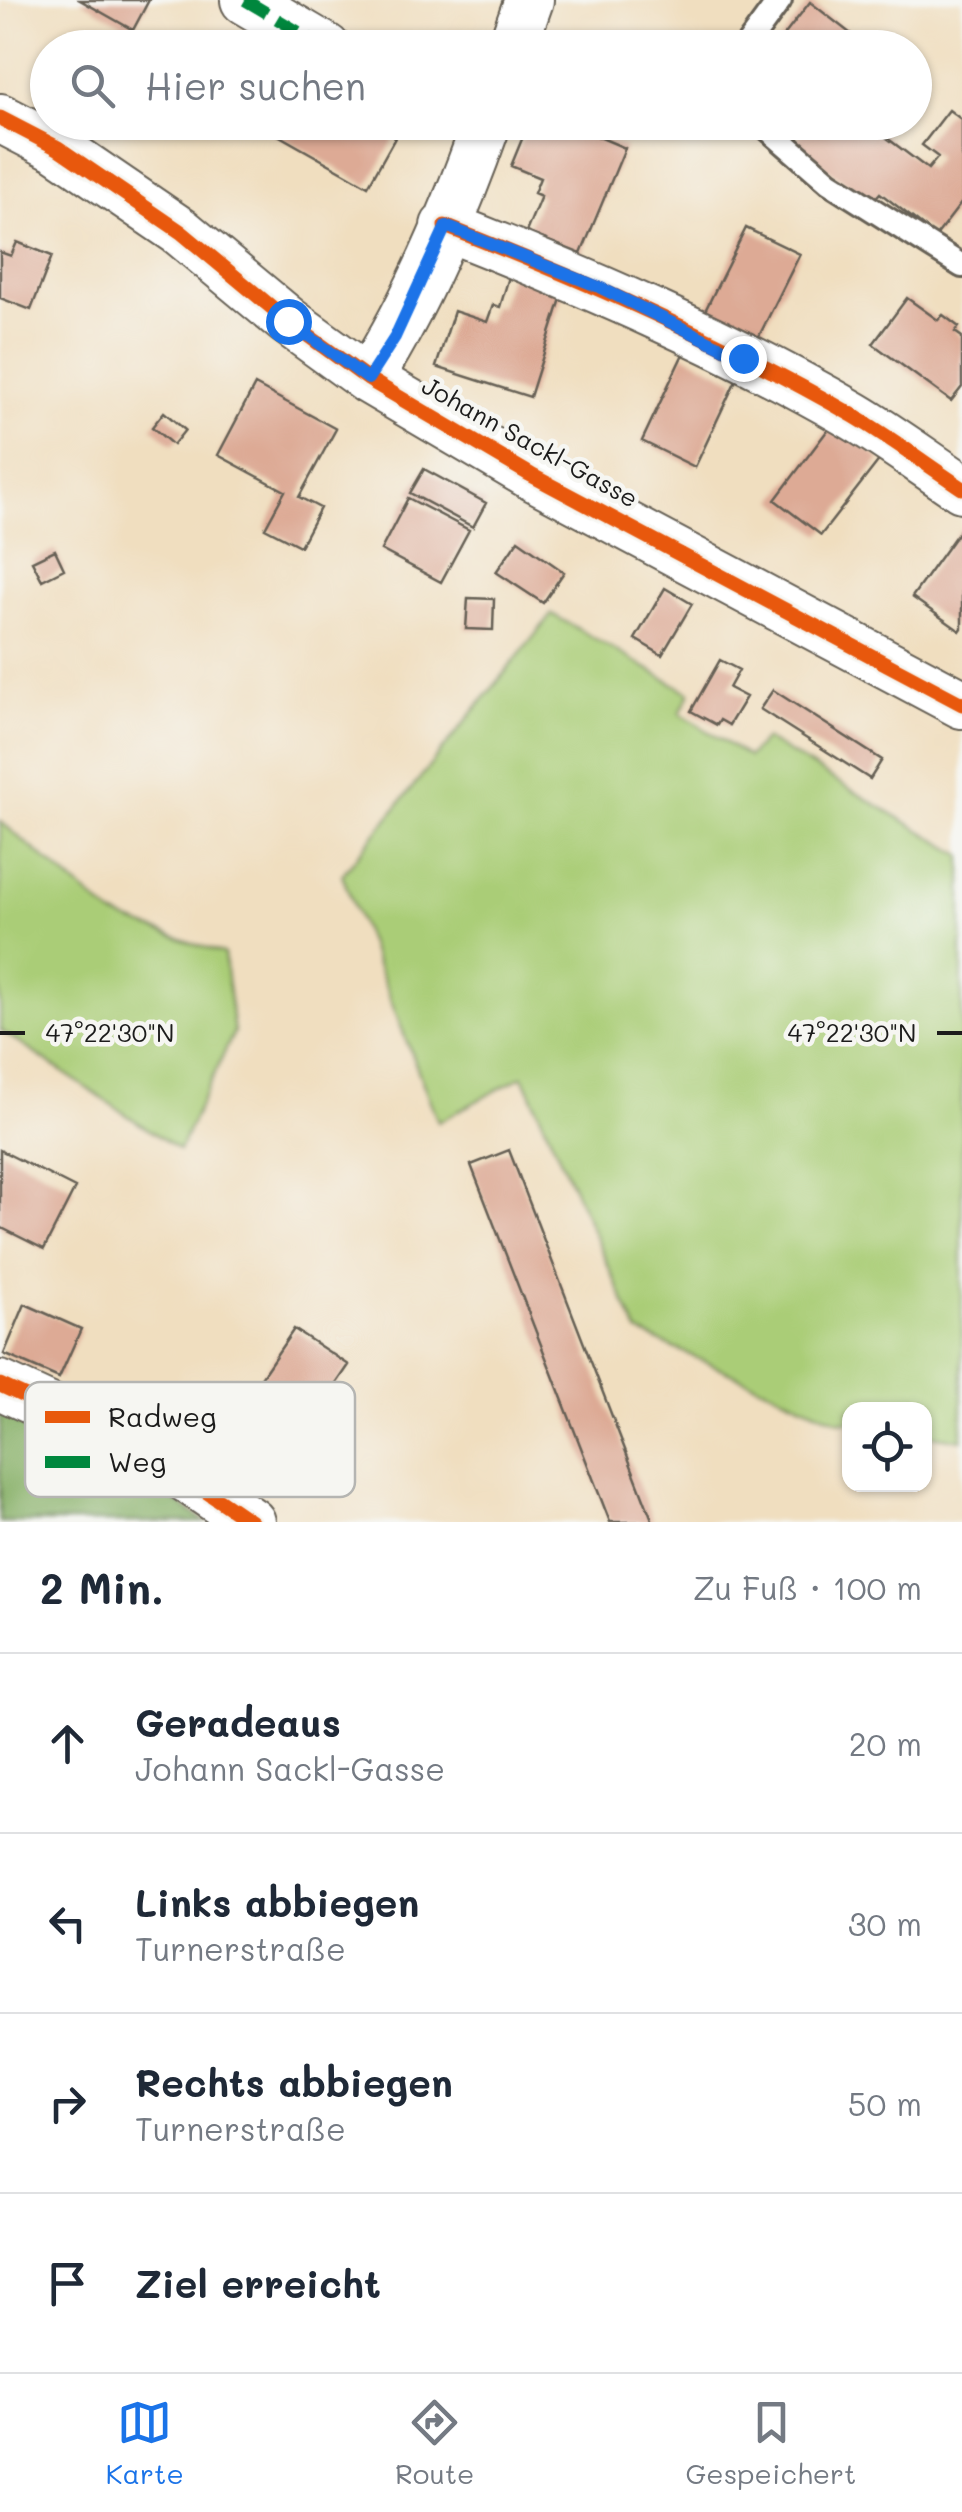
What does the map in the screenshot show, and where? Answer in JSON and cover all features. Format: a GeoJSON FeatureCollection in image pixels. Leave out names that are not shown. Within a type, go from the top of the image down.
{"type":"FeatureCollection","features":[{"type":"Feature","properties":{"kind":"street"},"geometry":{"type":"LineString","coordinates":[[245,0],[296,30]]}},
{"type":"Feature","properties":{"kind":"street"},"geometry":{"type":"LineString","coordinates":[[518,30],[528,0]]}},
{"type":"Feature","properties":{"kind":"street","name":"Johann Sackl-Gasse"},"geometry":{"type":"LineString","coordinates":[[0,118],[30,134]]}},
{"type":"Feature","properties":{"kind":"street","name":"Johann Sackl-Gasse"},"geometry":{"type":"LineString","coordinates":[[43,140],[181,232],[288,321],[368,379],[532,475],[962,704]]}},
{"type":"Feature","properties":{"kind":"street"},"geometry":{"type":"LineString","coordinates":[[368,379],[395,337],[446,226],[471,140]]}},
{"type":"Feature","properties":{"kind":"street"},"geometry":{"type":"LineString","coordinates":[[446,226],[599,287],[743,358],[855,417],[962,488]]}},
{"type":"Feature","properties":{"kind":"street"},"geometry":{"type":"LineString","coordinates":[[0,1385],[25,1397]]}},
{"type":"Feature","properties":{"kind":"street"},"geometry":{"type":"LineString","coordinates":[[214,1497],[251,1522]]}},
{"type":"Feature","properties":{"kind":"lane"},"geometry":{"type":"LineString","coordinates":[[758,30],[780,0]]}},
{"type":"Feature","properties":{"kind":"lane"},"geometry":{"type":"LineString","coordinates":[[781,140],[829,182],[962,266]]}},
{"type":"Feature","properties":{"kind":"green space"},"geometry":{"type":"Polygon","coordinates":[[[552,614],[690,693],[680,713],[748,757],[765,739],[962,855],[962,1440],[932,1435],[932,1402],[842,1402],[842,1421],[839,1421],[638,1332],[523,1076],[438,1122],[342,875],[552,614]]]}},
{"type":"Feature","properties":{"kind":"green space"},"geometry":{"type":"Polygon","coordinates":[[[0,821],[112,915],[224,954],[234,1032],[179,1150],[0,1030],[0,821]]]}},
{"type":"Feature","properties":{"kind":"green space"},"geometry":{"type":"Polygon","coordinates":[[[0,1407],[25,1418],[25,1497],[171,1497],[206,1522],[0,1522],[0,1407]]]}},
{"type":"Feature","properties":{"kind":"building"},"geometry":{"type":"Polygon","coordinates":[[[80,0],[149,0],[133,30],[80,0]]]}},
{"type":"Feature","properties":{"kind":"building"},"geometry":{"type":"Polygon","coordinates":[[[810,2],[846,30],[788,30],[810,2]]]}},
{"type":"Feature","properties":{"kind":"building"},"geometry":{"type":"Polygon","coordinates":[[[949,110],[962,120],[962,202],[936,236],[880,193],[872,202],[794,144],[797,140],[890,140],[928,169],[938,157],[922,145],[932,140],[932,132],[949,110]]]}},
{"type":"Feature","properties":{"kind":"building"},"geometry":{"type":"Polygon","coordinates":[[[287,140],[394,140],[368,186],[287,140]]]}},
{"type":"Feature","properties":{"kind":"building"},"geometry":{"type":"Polygon","coordinates":[[[522,140],[606,140],[625,148],[581,254],[526,232],[541,196],[534,193],[540,178],[511,166],[522,140]]]}},
{"type":"Feature","properties":{"kind":"building"},"geometry":{"type":"Polygon","coordinates":[[[746,228],[800,254],[757,340],[704,313],[746,228]]]}},
{"type":"Feature","properties":{"kind":"building"},"geometry":{"type":"Polygon","coordinates":[[[17,242],[52,256],[31,310],[0,298],[0,252],[11,256],[17,242]]]}},
{"type":"Feature","properties":{"kind":"building"},"geometry":{"type":"Polygon","coordinates":[[[511,270],[565,286],[530,397],[436,367],[454,311],[487,322],[493,305],[500,307],[511,270]]]}},
{"type":"Feature","properties":{"kind":"building"},"geometry":{"type":"Polygon","coordinates":[[[907,298],[938,320],[943,315],[959,327],[955,332],[962,337],[962,387],[951,401],[873,344],[907,298]]]}},
{"type":"Feature","properties":{"kind":"building"},"geometry":{"type":"Polygon","coordinates":[[[683,354],[736,380],[695,467],[642,441],[683,354]]]}},
{"type":"Feature","properties":{"kind":"building"},"geometry":{"type":"Polygon","coordinates":[[[255,385],[336,429],[299,497],[320,508],[300,546],[265,528],[285,491],[218,455],[255,385]]]}},
{"type":"Feature","properties":{"kind":"building"},"geometry":{"type":"Polygon","coordinates":[[[164,412],[185,430],[173,445],[152,427],[164,412]]]}},
{"type":"Feature","properties":{"kind":"building"},"geometry":{"type":"Polygon","coordinates":[[[833,423],[880,459],[821,535],[775,500],[833,423]]]}},
{"type":"Feature","properties":{"kind":"building"},"geometry":{"type":"Polygon","coordinates":[[[424,469],[486,503],[473,527],[410,493],[424,469]]]}},
{"type":"Feature","properties":{"kind":"building"},"geometry":{"type":"Polygon","coordinates":[[[408,498],[469,530],[441,582],[381,550],[408,498]]]}},
{"type":"Feature","properties":{"kind":"building"},"geometry":{"type":"Polygon","coordinates":[[[962,527],[962,628],[960,631],[912,597],[962,527]]]}},
{"type":"Feature","properties":{"kind":"building"},"geometry":{"type":"Polygon","coordinates":[[[518,540],[564,572],[543,603],[496,572],[518,540]]]}},
{"type":"Feature","properties":{"kind":"building"},"geometry":{"type":"Polygon","coordinates":[[[55,550],[64,569],[42,580],[32,561],[55,550]]]}},
{"type":"Feature","properties":{"kind":"building"},"geometry":{"type":"Polygon","coordinates":[[[665,588],[692,604],[662,655],[635,639],[665,588]]]}},
{"type":"Feature","properties":{"kind":"building"},"geometry":{"type":"Polygon","coordinates":[[[468,598],[494,599],[493,630],[466,629],[468,598]]]}},
{"type":"Feature","properties":{"kind":"building"},"geometry":{"type":"Polygon","coordinates":[[[720,660],[739,670],[729,688],[746,697],[729,725],[720,720],[717,725],[691,711],[720,660]]]}},
{"type":"Feature","properties":{"kind":"building"},"geometry":{"type":"Polygon","coordinates":[[[773,690],[882,760],[870,779],[760,709],[773,690]]]}},
{"type":"Feature","properties":{"kind":"building"},"geometry":{"type":"Polygon","coordinates":[[[0,1150],[75,1188],[44,1249],[0,1227],[0,1150]]]}},
{"type":"Feature","properties":{"kind":"building"},"geometry":{"type":"Polygon","coordinates":[[[509,1150],[653,1522],[610,1522],[471,1165],[509,1150]]]}},
{"type":"Feature","properties":{"kind":"building"},"geometry":{"type":"Polygon","coordinates":[[[25,1304],[81,1329],[59,1378],[4,1354],[25,1304]]]}},
{"type":"Feature","properties":{"kind":"building"},"geometry":{"type":"Polygon","coordinates":[[[294,1329],[349,1365],[337,1382],[258,1382],[294,1329]]]}},
{"type":"Feature","properties":{"kind":"marked path"},"geometry":{"type":"LineString","coordinates":[[245,0],[296,30]]}},
{"type":"Feature","properties":{"kind":"cycle path"},"geometry":{"type":"LineString","coordinates":[[0,118],[30,134]]}},
{"type":"Feature","properties":{"kind":"cycle path"},"geometry":{"type":"LineString","coordinates":[[43,140],[181,232],[288,321],[368,379],[531,475],[962,704]]}},
{"type":"Feature","properties":{"kind":"cycle path"},"geometry":{"type":"LineString","coordinates":[[445,226],[602,291],[755,362],[854,416],[962,488]]}},
{"type":"Feature","properties":{"kind":"cycle path"},"geometry":{"type":"LineString","coordinates":[[0,1385],[25,1397]]}},
{"type":"Feature","properties":{"kind":"cycle path"},"geometry":{"type":"LineString","coordinates":[[214,1497],[251,1522]]}},
{"type":"Feature","properties":{"kind":"route"},"geometry":{"type":"LineString","coordinates":[[288,321],[368,379],[395,337],[446,226],[599,287],[743,358]]}}]}
